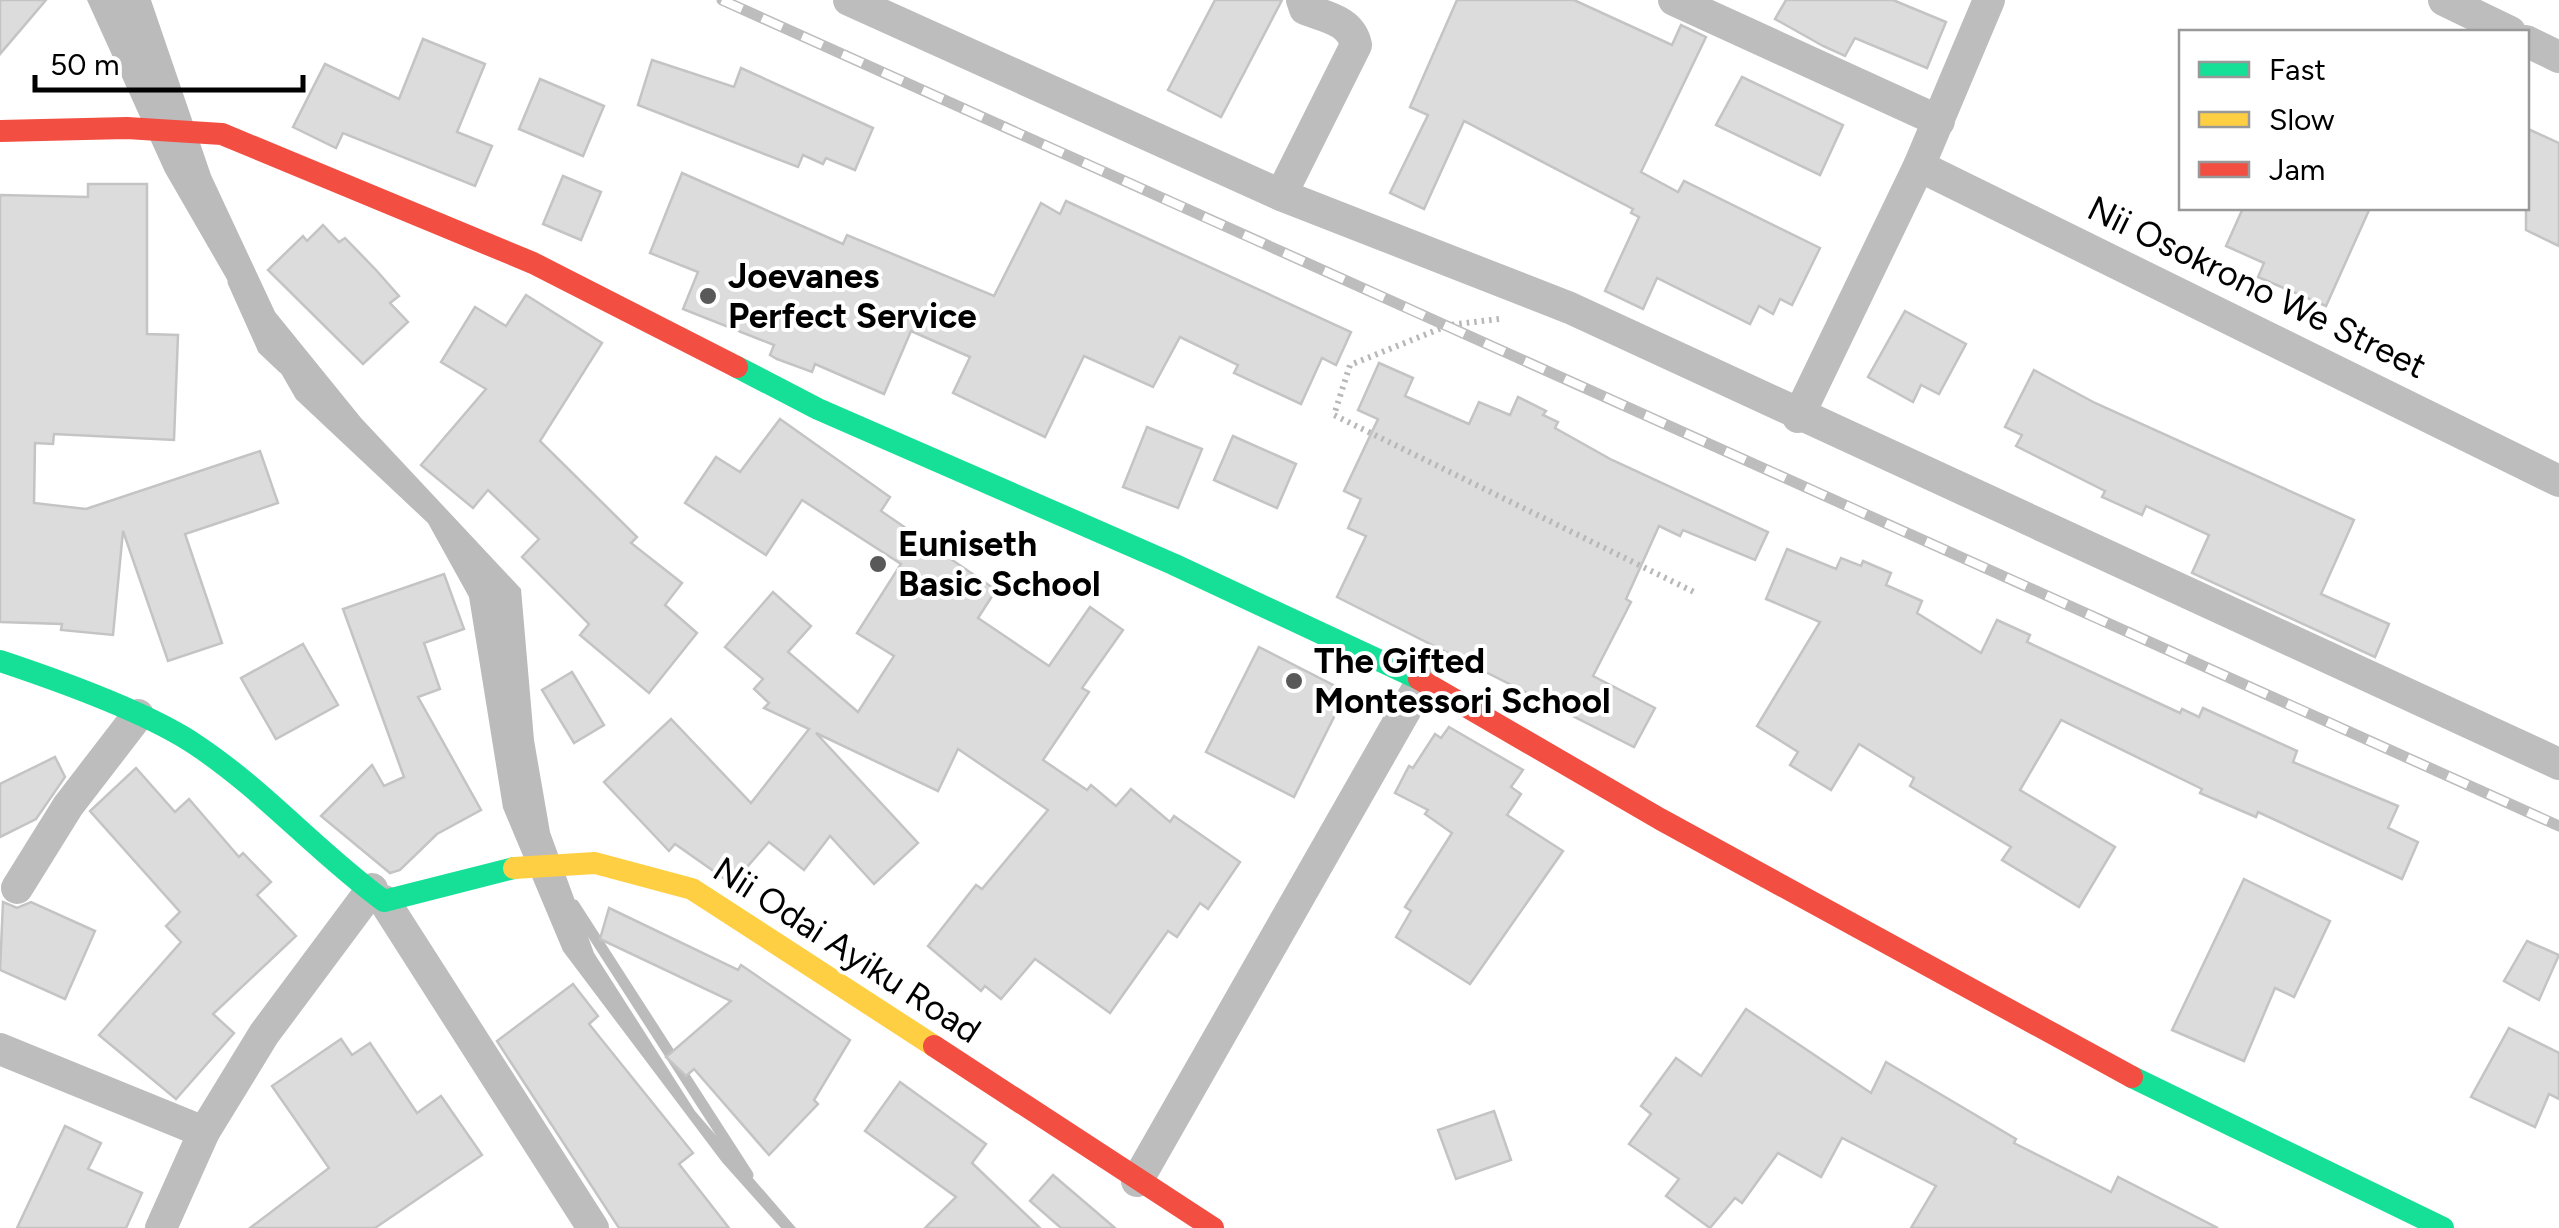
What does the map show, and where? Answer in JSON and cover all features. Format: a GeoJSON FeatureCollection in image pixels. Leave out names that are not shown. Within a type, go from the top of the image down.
{"type":"FeatureCollection","features":[{"type":"Feature","properties":{"kind":"street"},"geometry":{"type":"LineString","coordinates":[[849,0],[897,10],[1281,196],[1570,308],[1798,417],[2559,764]]}},
{"type":"Feature","properties":{"kind":"street"},"geometry":{"type":"LineString","coordinates":[[1281,196],[1356,44],[1354,34],[1342,23],[1304,9],[1302,0]]}},
{"type":"Feature","properties":{"kind":"street"},"geometry":{"type":"LineString","coordinates":[[1674,0],[1939,121]]}},
{"type":"Feature","properties":{"kind":"street"},"geometry":{"type":"LineString","coordinates":[[1798,417],[1919,166],[1989,0]]}},
{"type":"Feature","properties":{"kind":"street"},"geometry":{"type":"LineString","coordinates":[[2444,0],[2506,30]]}},
{"type":"Feature","properties":{"kind":"street"},"geometry":{"type":"LineString","coordinates":[[2529,42],[2559,57]]}},
{"type":"Feature","properties":{"kind":"street"},"geometry":{"type":"LineString","coordinates":[[0,132],[127,128],[222,134],[533,263],[818,409],[1172,564],[1422,681],[1660,819],[2182,1104],[2443,1228]]}},
{"type":"Feature","properties":{"kind":"street","name":"Nii Osokrono We Street"},"geometry":{"type":"LineString","coordinates":[[1919,166],[2559,480]]}},
{"type":"Feature","properties":{"kind":"street"},"geometry":{"type":"LineString","coordinates":[[0,661],[138,715],[194,743],[256,791],[333,864],[378,895],[593,1228]]}},
{"type":"Feature","properties":{"kind":"street"},"geometry":{"type":"LineString","coordinates":[[1137,1181],[1422,681]]}},
{"type":"Feature","properties":{"kind":"street"},"geometry":{"type":"LineString","coordinates":[[17,888],[68,806],[138,715]]}},
{"type":"Feature","properties":{"kind":"street","name":"Nii Odai Ayiku Road"},"geometry":{"type":"LineString","coordinates":[[378,895],[527,865],[581,862],[635,869],[692,889],[1213,1228]]}},
{"type":"Feature","properties":{"kind":"street"},"geometry":{"type":"LineString","coordinates":[[161,1228],[204,1132],[264,1034],[378,895]]}},
{"type":"Feature","properties":{"kind":"street"},"geometry":{"type":"LineString","coordinates":[[0,1049],[204,1132]]}},
{"type":"Feature","properties":{"kind":"path"},"geometry":{"type":"LineString","coordinates":[[1510,318],[1449,325],[1350,365],[1334,415],[1694,592]]}},
{"type":"Feature","properties":{"kind":"shaded area"},"geometry":{"type":"Polygon","coordinates":[[[87,0],[151,0],[211,175],[275,312],[361,418],[521,589],[534,740],[550,832],[594,953],[695,1111],[796,1228],[781,1228],[722,1162],[563,951],[503,808],[469,597],[428,523],[296,399],[165,172],[87,0]]]}},
{"type":"Feature","properties":{"kind":"building"},"geometry":{"type":"Polygon","coordinates":[[[0,0],[46,0],[0,54],[0,0]]]}},
{"type":"Feature","properties":{"kind":"building"},"geometry":{"type":"Polygon","coordinates":[[[1215,0],[1282,0],[1221,117],[1168,90],[1215,0]]]}},
{"type":"Feature","properties":{"kind":"building"},"geometry":{"type":"Polygon","coordinates":[[[1457,0],[1574,0],[1672,45],[1681,25],[1706,37],[1641,172],[1678,192],[1684,181],[1820,248],[1792,305],[1780,299],[1773,314],[1759,306],[1750,324],[1657,278],[1643,309],[1605,291],[1639,217],[1631,213],[1633,209],[1464,121],[1424,209],[1390,193],[1428,115],[1410,107],[1457,0]]]}},
{"type":"Feature","properties":{"kind":"building"},"geometry":{"type":"Polygon","coordinates":[[[1786,0],[1893,0],[1946,22],[1927,68],[1855,38],[1845,56],[1823,46],[1775,19],[1786,0]]]}},
{"type":"Feature","properties":{"kind":"building"},"geometry":{"type":"Polygon","coordinates":[[[423,39],[485,64],[457,132],[492,146],[475,186],[343,133],[336,148],[293,127],[325,64],[399,99],[423,39]]]}},
{"type":"Feature","properties":{"kind":"building"},"geometry":{"type":"Polygon","coordinates":[[[652,60],[734,87],[741,68],[873,128],[855,170],[826,158],[823,164],[803,155],[798,167],[638,105],[652,60]]]}},
{"type":"Feature","properties":{"kind":"building"},"geometry":{"type":"Polygon","coordinates":[[[1742,77],[1843,125],[1820,175],[1716,125],[1742,77]]]}},
{"type":"Feature","properties":{"kind":"building"},"geometry":{"type":"Polygon","coordinates":[[[540,79],[604,106],[583,156],[519,129],[540,79]]]}},
{"type":"Feature","properties":{"kind":"building"},"geometry":{"type":"Polygon","coordinates":[[[2529,129],[2559,143],[2559,246],[2526,230],[2529,129]]]}},
{"type":"Feature","properties":{"kind":"building"},"geometry":{"type":"Polygon","coordinates":[[[682,173],[843,244],[847,235],[994,296],[1041,203],[1060,214],[1066,201],[1351,332],[1336,365],[1322,358],[1301,404],[1234,373],[1238,365],[1180,337],[1153,387],[1084,356],[1045,437],[953,393],[970,357],[911,331],[884,394],[815,364],[812,372],[777,359],[770,355],[774,345],[683,309],[698,272],[650,253],[682,173]]]}},
{"type":"Feature","properties":{"kind":"building"},"geometry":{"type":"Polygon","coordinates":[[[563,176],[601,192],[581,240],[543,224],[563,176]]]}},
{"type":"Feature","properties":{"kind":"building"},"geometry":{"type":"Polygon","coordinates":[[[88,184],[147,184],[147,334],[178,335],[174,440],[54,434],[53,444],[35,443],[34,503],[86,509],[260,451],[278,503],[185,534],[222,643],[168,661],[123,531],[113,635],[61,630],[62,624],[0,622],[0,195],[88,197],[88,184]]]}},
{"type":"Feature","properties":{"kind":"building"},"geometry":{"type":"Polygon","coordinates":[[[2242,210],[2369,210],[2326,306],[2258,277],[2264,263],[2226,246],[2242,210]]]}},
{"type":"Feature","properties":{"kind":"building"},"geometry":{"type":"Polygon","coordinates":[[[323,225],[339,242],[345,238],[399,296],[390,303],[408,322],[363,364],[268,270],[303,236],[307,241],[323,225]]]}},
{"type":"Feature","properties":{"kind":"building"},"geometry":{"type":"Polygon","coordinates":[[[526,295],[602,343],[540,441],[637,537],[631,543],[682,583],[665,605],[697,633],[649,693],[580,635],[589,624],[522,557],[539,539],[488,490],[473,508],[421,465],[486,389],[441,362],[475,307],[506,326],[526,295]]]}},
{"type":"Feature","properties":{"kind":"building"},"geometry":{"type":"Polygon","coordinates":[[[1905,311],[1966,344],[1939,394],[1921,385],[1913,402],[1868,377],[1905,311]]]}},
{"type":"Feature","properties":{"kind":"building"},"geometry":{"type":"Polygon","coordinates":[[[1379,363],[1413,378],[1405,396],[1469,424],[1479,402],[1510,415],[1518,397],[1546,411],[1543,415],[1558,422],[1555,428],[1612,460],[1768,532],[1755,560],[1683,530],[1680,536],[1659,526],[1626,599],[1631,602],[1593,676],[1655,708],[1634,747],[1337,597],[1366,536],[1348,528],[1361,499],[1344,491],[1378,419],[1358,410],[1379,363]]]}},
{"type":"Feature","properties":{"kind":"building"},"geometry":{"type":"Polygon","coordinates":[[[2034,370],[2095,403],[2354,520],[2321,594],[2389,624],[2375,657],[2192,573],[2209,535],[2146,506],[2142,515],[2102,497],[2105,491],[2016,446],[2022,435],[2005,427],[2034,370]]]}},
{"type":"Feature","properties":{"kind":"building"},"geometry":{"type":"Polygon","coordinates":[[[780,419],[890,497],[881,511],[996,590],[978,618],[1049,666],[1090,607],[1123,630],[1082,688],[1089,692],[1043,760],[1087,790],[1091,785],[1116,806],[1131,789],[1170,822],[1174,816],[1240,862],[1208,909],[1200,903],[1177,937],[1168,931],[1110,1013],[1035,959],[1001,999],[985,986],[981,991],[928,946],[976,885],[982,889],[1048,810],[958,749],[938,791],[816,733],[918,843],[874,884],[830,836],[804,870],[769,842],[732,884],[675,844],[669,851],[604,782],[671,719],[751,803],[809,729],[764,708],[769,703],[754,689],[763,679],[725,647],[773,592],[811,626],[788,652],[858,712],[894,656],[857,633],[901,564],[802,500],[766,555],[685,503],[716,457],[740,472],[780,419]]]}},
{"type":"Feature","properties":{"kind":"building"},"geometry":{"type":"Polygon","coordinates":[[[1147,427],[1202,449],[1178,508],[1123,487],[1147,427]]]}},
{"type":"Feature","properties":{"kind":"building"},"geometry":{"type":"Polygon","coordinates":[[[1233,436],[1296,464],[1277,508],[1214,480],[1233,436]]]}},
{"type":"Feature","properties":{"kind":"building"},"geometry":{"type":"Polygon","coordinates":[[[1787,549],[1836,569],[1841,558],[1861,566],[1863,561],[1891,573],[1886,585],[1922,601],[1917,613],[1981,653],[1997,620],[2030,635],[2027,642],[2180,713],[2182,709],[2199,717],[2203,708],[2297,751],[2293,762],[2398,806],[2388,828],[2418,842],[2402,879],[2258,812],[2256,817],[2200,793],[2202,789],[2061,720],[2020,790],[2115,847],[2079,907],[2002,860],[2011,847],[1910,786],[1914,778],[1859,744],[1831,790],[1790,765],[1798,752],[1757,726],[1820,622],[1766,599],[1787,549]]]}},
{"type":"Feature","properties":{"kind":"building"},"geometry":{"type":"Polygon","coordinates":[[[444,574],[464,629],[424,643],[440,689],[418,697],[481,810],[437,834],[400,870],[390,873],[321,816],[372,765],[384,786],[404,777],[343,609],[444,574]]]}},
{"type":"Feature","properties":{"kind":"building"},"geometry":{"type":"Polygon","coordinates":[[[303,644],[338,705],[276,739],[241,678],[303,644]]]}},
{"type":"Feature","properties":{"kind":"building"},"geometry":{"type":"Polygon","coordinates":[[[1259,647],[1343,690],[1337,703],[1340,705],[1294,797],[1206,752],[1259,647]]]}},
{"type":"Feature","properties":{"kind":"building"},"geometry":{"type":"Polygon","coordinates":[[[572,672],[604,725],[574,743],[542,690],[572,672]]]}},
{"type":"Feature","properties":{"kind":"building"},"geometry":{"type":"Polygon","coordinates":[[[1449,727],[1523,770],[1511,787],[1521,794],[1507,815],[1563,851],[1470,984],[1396,937],[1411,911],[1405,907],[1452,833],[1425,814],[1428,810],[1395,793],[1409,766],[1413,768],[1435,734],[1441,738],[1449,727]]]}},
{"type":"Feature","properties":{"kind":"building"},"geometry":{"type":"Polygon","coordinates":[[[55,757],[65,777],[36,819],[0,837],[0,784],[55,757]]]}},
{"type":"Feature","properties":{"kind":"building"},"geometry":{"type":"Polygon","coordinates":[[[136,768],[175,812],[189,799],[239,857],[243,853],[271,882],[257,895],[296,936],[213,1014],[234,1033],[176,1099],[99,1035],[181,942],[166,926],[180,912],[90,811],[136,768]]]}},
{"type":"Feature","properties":{"kind":"building"},"geometry":{"type":"Polygon","coordinates":[[[2244,879],[2330,921],[2294,997],[2275,988],[2244,1061],[2172,1030],[2244,879]]]}},
{"type":"Feature","properties":{"kind":"building"},"geometry":{"type":"Polygon","coordinates":[[[3,902],[17,908],[31,902],[95,931],[65,999],[0,970],[3,902]]]}},
{"type":"Feature","properties":{"kind":"building"},"geometry":{"type":"Polygon","coordinates":[[[609,908],[738,970],[741,965],[850,1040],[814,1100],[818,1104],[769,1155],[694,1069],[686,1076],[666,1057],[731,1001],[600,939],[609,908]]]}},
{"type":"Feature","properties":{"kind":"building"},"geometry":{"type":"Polygon","coordinates":[[[2527,941],[2559,955],[2539,1000],[2504,981],[2527,941]]]}},
{"type":"Feature","properties":{"kind":"building"},"geometry":{"type":"Polygon","coordinates":[[[573,984],[598,1016],[589,1024],[693,1153],[679,1164],[729,1228],[619,1228],[497,1041],[573,984]]]}},
{"type":"Feature","properties":{"kind":"building"},"geometry":{"type":"Polygon","coordinates":[[[1746,1009],[1871,1093],[1886,1062],[2016,1139],[2014,1143],[2111,1192],[2118,1177],[2218,1228],[1911,1228],[1936,1186],[1842,1138],[1821,1177],[1778,1153],[1742,1203],[1735,1198],[1710,1228],[1666,1196],[1679,1179],[1629,1144],[1651,1114],[1641,1106],[1676,1058],[1701,1076],[1746,1009]]]}},
{"type":"Feature","properties":{"kind":"building"},"geometry":{"type":"Polygon","coordinates":[[[2509,1028],[2559,1053],[2559,1099],[2549,1094],[2535,1127],[2471,1097],[2509,1028]]]}},
{"type":"Feature","properties":{"kind":"building"},"geometry":{"type":"Polygon","coordinates":[[[341,1039],[352,1055],[370,1043],[417,1113],[441,1096],[482,1155],[375,1228],[250,1228],[329,1168],[272,1086],[341,1039]]]}},
{"type":"Feature","properties":{"kind":"building"},"geometry":{"type":"Polygon","coordinates":[[[900,1082],[986,1144],[972,1163],[1040,1228],[925,1228],[956,1197],[865,1131],[900,1082]]]}},
{"type":"Feature","properties":{"kind":"building"},"geometry":{"type":"Polygon","coordinates":[[[1494,1111],[1511,1160],[1456,1179],[1438,1130],[1494,1111]]]}},
{"type":"Feature","properties":{"kind":"building"},"geometry":{"type":"Polygon","coordinates":[[[65,1126],[101,1143],[88,1169],[142,1193],[126,1228],[17,1228],[65,1126]]]}},
{"type":"Feature","properties":{"kind":"building"},"geometry":{"type":"Polygon","coordinates":[[[1053,1175],[1115,1228],[1061,1228],[1030,1201],[1053,1175]]]}},
{"type":"Feature","properties":{"kind":"waterway"},"geometry":{"type":"LineString","coordinates":[[233,282],[263,349],[283,368]]}},
{"type":"Feature","properties":{"kind":"waterway"},"geometry":{"type":"LineString","coordinates":[[574,905],[748,1175]]}},
{"type":"Feature","properties":{"kind":"railway"},"geometry":{"type":"LineString","coordinates":[[722,0],[2559,826]]}},
{"type":"Feature","properties":{"kind":"traffic: fast"},"geometry":{"type":"LineString","coordinates":[[737,367],[818,409],[1173,564],[1419,679]]}},
{"type":"Feature","properties":{"kind":"traffic: fast"},"geometry":{"type":"LineString","coordinates":[[0,661],[127,709],[196,745],[384,901],[514,868]]}},
{"type":"Feature","properties":{"kind":"traffic: fast"},"geometry":{"type":"LineString","coordinates":[[2132,1077],[2443,1228]]}},
{"type":"Feature","properties":{"kind":"traffic: slow"},"geometry":{"type":"LineString","coordinates":[[514,868],[595,863],[692,889],[934,1046]]}},
{"type":"Feature","properties":{"kind":"traffic: jam"},"geometry":{"type":"LineString","coordinates":[[0,131],[127,128],[222,134],[533,263],[737,367]]}},
{"type":"Feature","properties":{"kind":"traffic: jam"},"geometry":{"type":"LineString","coordinates":[[1419,679],[1660,819],[2132,1077]]}},
{"type":"Feature","properties":{"kind":"traffic: jam"},"geometry":{"type":"LineString","coordinates":[[934,1046],[1213,1228]]}},
{"type":"Feature","properties":{"kind":"place","name":"Joevanes Perfect Service"},"geometry":{"type":"Point","coordinates":[708,296]}},
{"type":"Feature","properties":{"kind":"place","name":"Euniseth Basic School"},"geometry":{"type":"Point","coordinates":[878,564]}},
{"type":"Feature","properties":{"kind":"place","name":"The Gifted Montessori School"},"geometry":{"type":"Point","coordinates":[1294,681]}}]}
